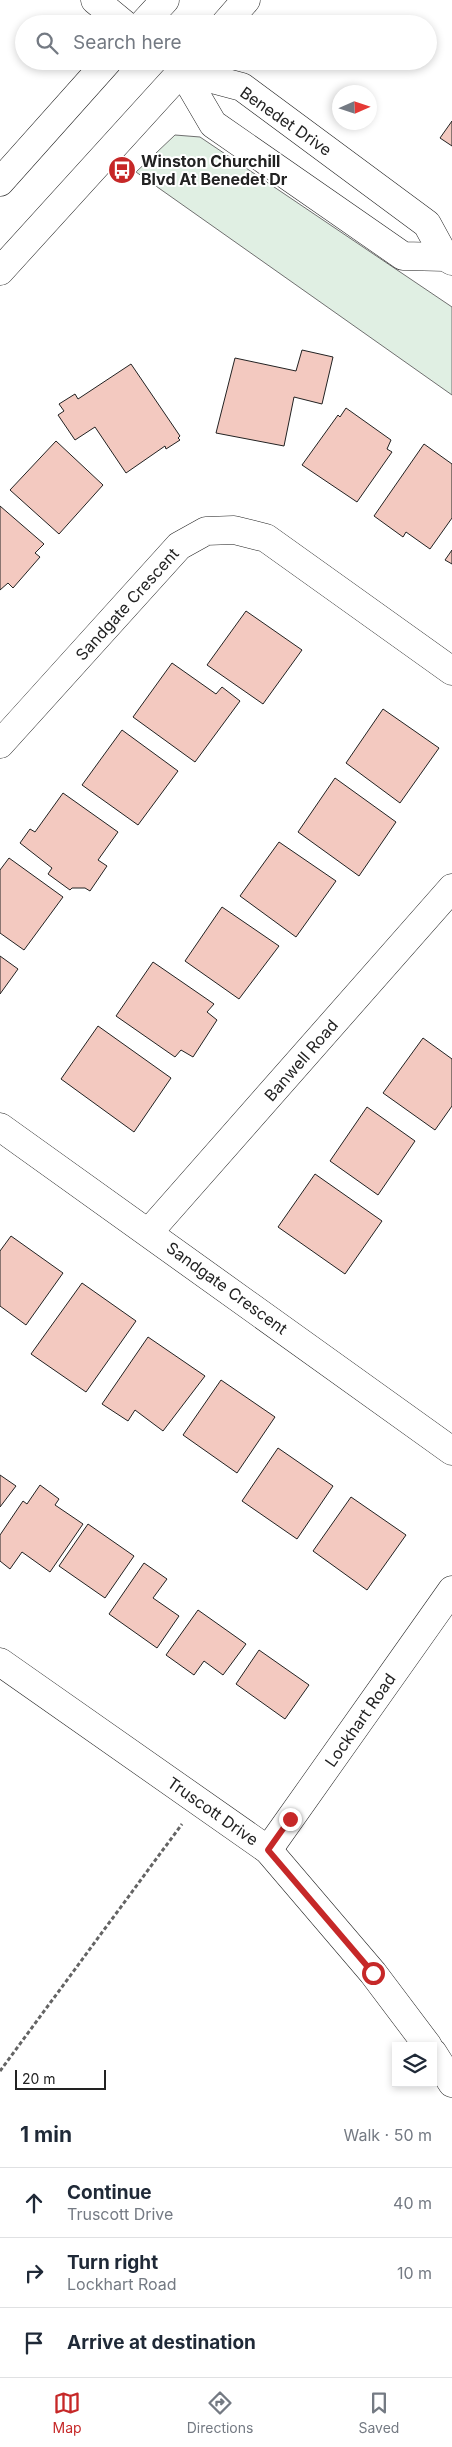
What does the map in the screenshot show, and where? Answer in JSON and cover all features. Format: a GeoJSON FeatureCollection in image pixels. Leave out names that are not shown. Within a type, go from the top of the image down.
{"type":"FeatureCollection","features":[{"type":"Feature","properties":{"kind":"street"},"geometry":{"type":"LineString","coordinates":[[95,0],[113,15]]}},
{"type":"Feature","properties":{"kind":"street"},"geometry":{"type":"LineString","coordinates":[[151,15],[165,0]]}},
{"type":"Feature","properties":{"kind":"street"},"geometry":{"type":"LineString","coordinates":[[233,15],[246,0]]}},
{"type":"Feature","properties":{"kind":"street"},"geometry":{"type":"LineString","coordinates":[[0,182],[100,70]]}},
{"type":"Feature","properties":{"kind":"street"},"geometry":{"type":"LineString","coordinates":[[0,271],[176,70]]}},
{"type":"Feature","properties":{"kind":"street","name":"Benedet Drive"},"geometry":{"type":"LineString","coordinates":[[184,70],[212,124],[403,256],[449,259]]}},
{"type":"Feature","properties":{"kind":"street","name":"Benedet Drive"},"geometry":{"type":"LineString","coordinates":[[197,70],[242,87],[427,224],[449,259]]}},
{"type":"Feature","properties":{"kind":"street","name":"Sandgate Crescent"},"geometry":{"type":"LineString","coordinates":[[0,744],[179,546],[206,531],[234,530],[266,538],[452,671]]}},
{"type":"Feature","properties":{"kind":"street","name":"Banwell Road"},"geometry":{"type":"LineString","coordinates":[[149,1232],[452,888]]}},
{"type":"Feature","properties":{"kind":"street","name":"Sandgate Crescent"},"geometry":{"type":"LineString","coordinates":[[0,1127],[149,1232],[452,1452]]}},
{"type":"Feature","properties":{"kind":"street","name":"Lockhart Road"},"geometry":{"type":"LineString","coordinates":[[268,1850],[452,1590]]}},
{"type":"Feature","properties":{"kind":"street","name":"Truscott Drive"},"geometry":{"type":"LineString","coordinates":[[0,1662],[268,1850],[373,1973],[425,2042]]}},
{"type":"Feature","properties":{"kind":"street"},"geometry":{"type":"LineString","coordinates":[[437,2060],[452,2083]]}},
{"type":"Feature","properties":{"kind":"path"},"geometry":{"type":"LineString","coordinates":[[0,2071],[199,1802]]}},
{"type":"Feature","properties":{"kind":"green space"},"geometry":{"type":"Polygon","coordinates":[[[175,135],[200,137],[452,307],[452,395],[136,172],[175,135]]]}},
{"type":"Feature","properties":{"kind":"building"},"geometry":{"type":"Polygon","coordinates":[[[452,121],[452,146],[440,138],[452,121]]]}},
{"type":"Feature","properties":{"kind":"building"},"geometry":{"type":"Polygon","coordinates":[[[302,350],[333,357],[322,404],[294,397],[284,446],[216,433],[235,358],[296,371],[302,350]]]}},
{"type":"Feature","properties":{"kind":"building"},"geometry":{"type":"Polygon","coordinates":[[[131,364],[180,436],[178,438],[180,440],[166,449],[165,446],[126,473],[95,427],[75,440],[58,415],[64,411],[59,404],[75,394],[78,399],[131,364]]]}},
{"type":"Feature","properties":{"kind":"building"},"geometry":{"type":"Polygon","coordinates":[[[346,408],[391,440],[387,449],[392,452],[357,502],[302,465],[338,415],[340,417],[346,408]]]}},
{"type":"Feature","properties":{"kind":"building"},"geometry":{"type":"Polygon","coordinates":[[[56,441],[103,485],[59,534],[10,490],[56,441]]]}},
{"type":"Feature","properties":{"kind":"building"},"geometry":{"type":"Polygon","coordinates":[[[424,444],[452,464],[452,518],[430,549],[406,532],[403,537],[374,516],[424,444]]]}},
{"type":"Feature","properties":{"kind":"building"},"geometry":{"type":"Polygon","coordinates":[[[0,506],[44,544],[35,553],[40,557],[13,588],[8,583],[0,590],[0,506]]]}},
{"type":"Feature","properties":{"kind":"building"},"geometry":{"type":"Polygon","coordinates":[[[452,550],[452,564],[445,560],[452,550]]]}},
{"type":"Feature","properties":{"kind":"building"},"geometry":{"type":"Polygon","coordinates":[[[246,611],[302,650],[263,704],[207,665],[246,611]]]}},
{"type":"Feature","properties":{"kind":"building"},"geometry":{"type":"Polygon","coordinates":[[[172,663],[216,694],[222,687],[240,701],[195,762],[133,717],[172,663]]]}},
{"type":"Feature","properties":{"kind":"building"},"geometry":{"type":"Polygon","coordinates":[[[383,709],[439,748],[400,803],[346,763],[383,709]]]}},
{"type":"Feature","properties":{"kind":"building"},"geometry":{"type":"Polygon","coordinates":[[[122,730],[178,771],[138,825],[82,785],[122,730]]]}},
{"type":"Feature","properties":{"kind":"building"},"geometry":{"type":"Polygon","coordinates":[[[335,778],[396,822],[359,876],[298,832],[335,778]]]}},
{"type":"Feature","properties":{"kind":"building"},"geometry":{"type":"Polygon","coordinates":[[[63,793],[118,832],[98,860],[107,866],[90,891],[85,888],[72,888],[70,890],[48,874],[52,868],[20,843],[30,829],[35,832],[63,793]]]}},
{"type":"Feature","properties":{"kind":"building"},"geometry":{"type":"Polygon","coordinates":[[[279,842],[336,881],[296,937],[240,896],[279,842]]]}},
{"type":"Feature","properties":{"kind":"building"},"geometry":{"type":"Polygon","coordinates":[[[9,858],[63,897],[24,950],[0,933],[0,870],[9,858]]]}},
{"type":"Feature","properties":{"kind":"building"},"geometry":{"type":"Polygon","coordinates":[[[222,907],[279,946],[239,999],[185,961],[222,907]]]}},
{"type":"Feature","properties":{"kind":"building"},"geometry":{"type":"Polygon","coordinates":[[[0,956],[18,969],[0,994],[0,956]]]}},
{"type":"Feature","properties":{"kind":"building"},"geometry":{"type":"Polygon","coordinates":[[[153,962],[214,1004],[207,1012],[217,1020],[193,1057],[181,1050],[175,1057],[116,1016],[153,962]]]}},
{"type":"Feature","properties":{"kind":"building"},"geometry":{"type":"Polygon","coordinates":[[[98,1026],[171,1078],[134,1132],[61,1079],[98,1026]]]}},
{"type":"Feature","properties":{"kind":"building"},"geometry":{"type":"Polygon","coordinates":[[[423,1038],[452,1059],[452,1106],[435,1130],[383,1093],[423,1038]]]}},
{"type":"Feature","properties":{"kind":"building"},"geometry":{"type":"Polygon","coordinates":[[[367,1107],[415,1141],[378,1195],[330,1161],[367,1107]]]}},
{"type":"Feature","properties":{"kind":"building"},"geometry":{"type":"Polygon","coordinates":[[[315,1174],[382,1221],[345,1274],[278,1227],[315,1174]]]}},
{"type":"Feature","properties":{"kind":"building"},"geometry":{"type":"Polygon","coordinates":[[[11,1236],[63,1273],[26,1325],[0,1306],[0,1251],[11,1236]]]}},
{"type":"Feature","properties":{"kind":"building"},"geometry":{"type":"Polygon","coordinates":[[[82,1283],[136,1321],[86,1392],[31,1354],[82,1283]]]}},
{"type":"Feature","properties":{"kind":"building"},"geometry":{"type":"Polygon","coordinates":[[[148,1337],[205,1376],[163,1431],[135,1410],[128,1421],[102,1404],[148,1337]]]}},
{"type":"Feature","properties":{"kind":"building"},"geometry":{"type":"Polygon","coordinates":[[[221,1380],[275,1417],[237,1473],[183,1435],[221,1380]]]}},
{"type":"Feature","properties":{"kind":"building"},"geometry":{"type":"Polygon","coordinates":[[[278,1448],[333,1486],[297,1539],[242,1501],[278,1448]]]}},
{"type":"Feature","properties":{"kind":"building"},"geometry":{"type":"Polygon","coordinates":[[[0,1475],[16,1486],[0,1507],[0,1475]]]}},
{"type":"Feature","properties":{"kind":"building"},"geometry":{"type":"Polygon","coordinates":[[[40,1485],[59,1499],[55,1505],[83,1524],[50,1572],[22,1552],[10,1569],[0,1561],[0,1535],[23,1501],[27,1504],[40,1485]]]}},
{"type":"Feature","properties":{"kind":"building"},"geometry":{"type":"Polygon","coordinates":[[[351,1497],[406,1535],[367,1590],[313,1551],[351,1497]]]}},
{"type":"Feature","properties":{"kind":"building"},"geometry":{"type":"Polygon","coordinates":[[[88,1524],[134,1556],[105,1598],[59,1566],[88,1524]]]}},
{"type":"Feature","properties":{"kind":"building"},"geometry":{"type":"Polygon","coordinates":[[[144,1563],[167,1579],[153,1598],[179,1616],[157,1648],[109,1614],[144,1563]]]}},
{"type":"Feature","properties":{"kind":"building"},"geometry":{"type":"Polygon","coordinates":[[[198,1610],[246,1644],[223,1675],[204,1661],[194,1675],[166,1655],[198,1610]]]}},
{"type":"Feature","properties":{"kind":"building"},"geometry":{"type":"Polygon","coordinates":[[[259,1650],[309,1685],[285,1719],[236,1684],[259,1650]]]}},
{"type":"Feature","properties":{"kind":"place","name":"Winston Churchill Blvd At Benedet Dr"},"geometry":{"type":"Point","coordinates":[122,170]}},
{"type":"Feature","properties":{"kind":"route"},"geometry":{"type":"LineString","coordinates":[[290,1819],[268,1850],[325,1914],[373,1973]]}}]}
